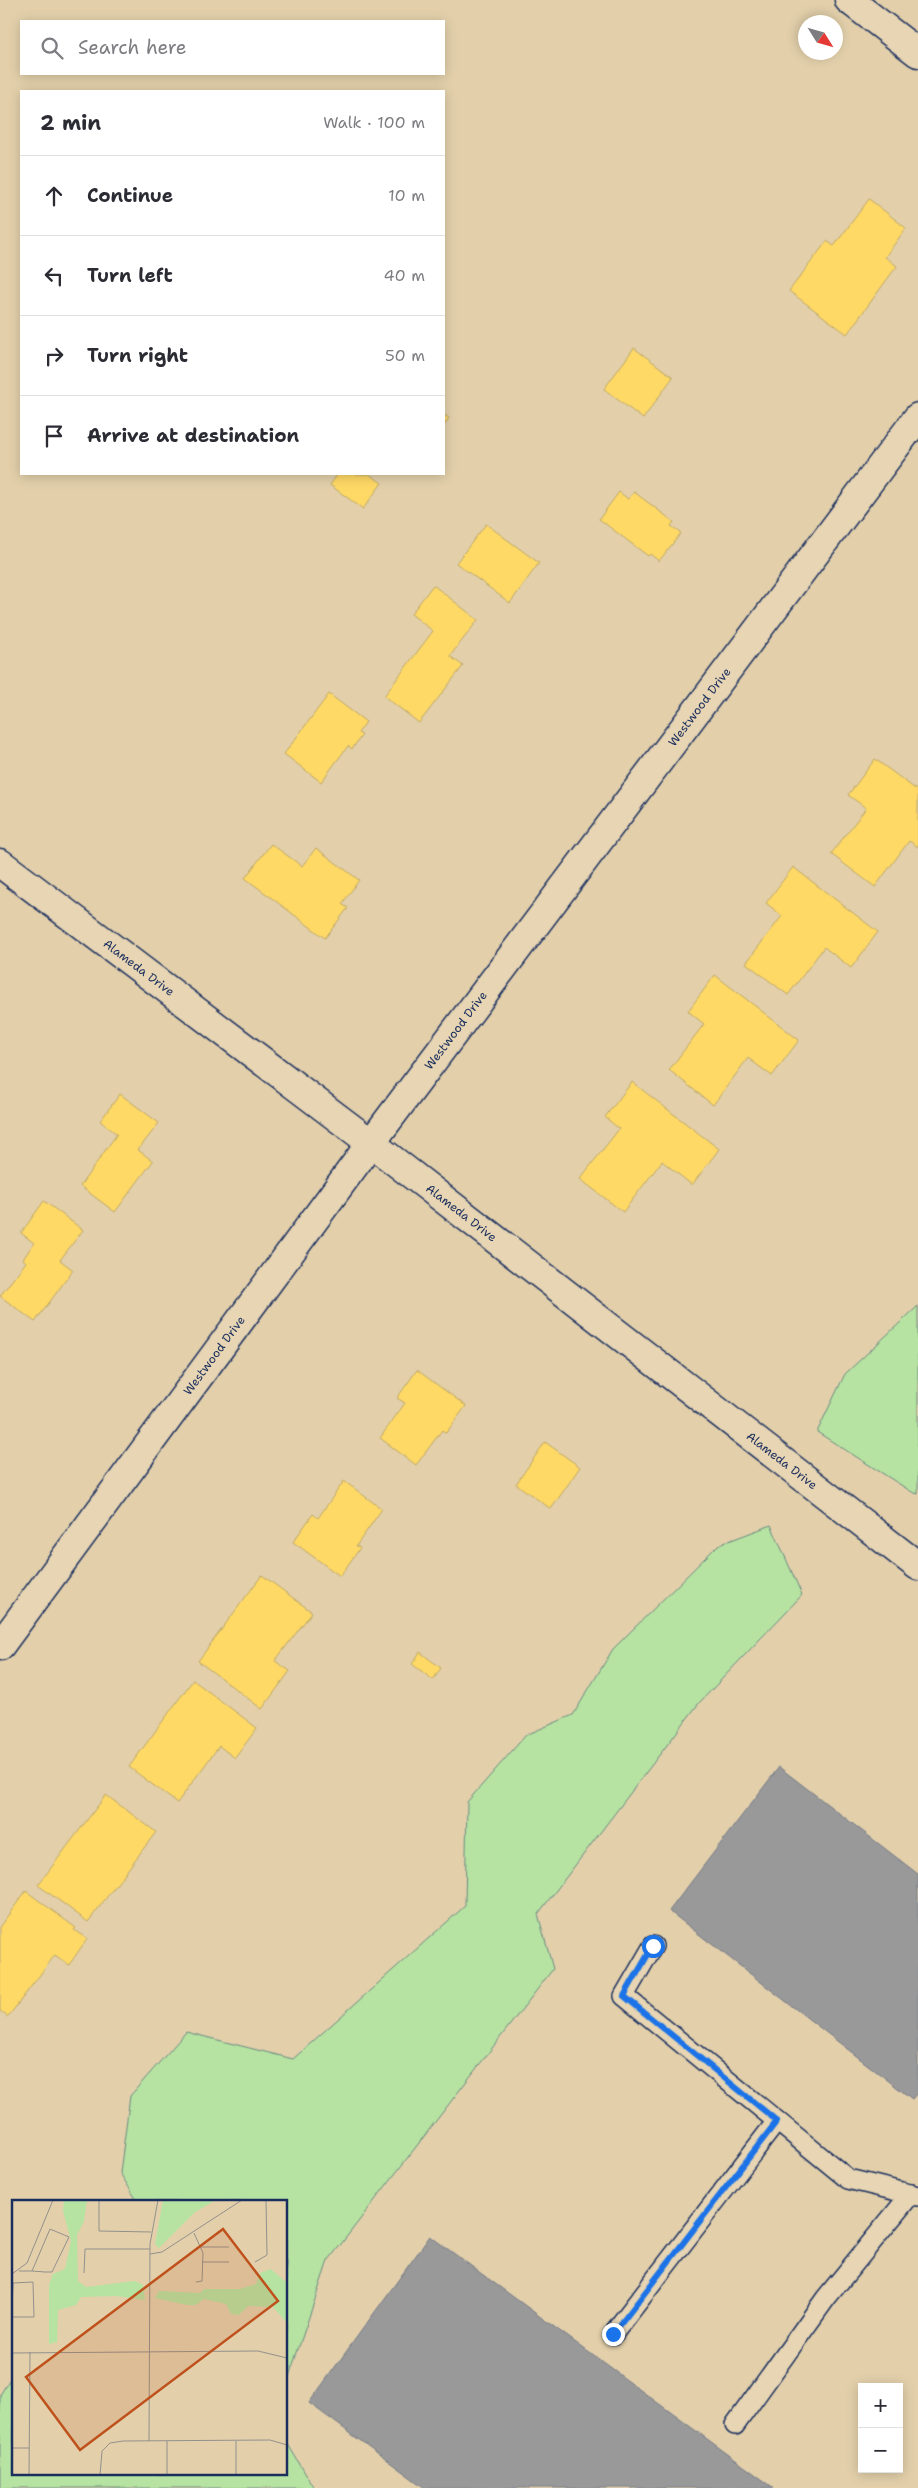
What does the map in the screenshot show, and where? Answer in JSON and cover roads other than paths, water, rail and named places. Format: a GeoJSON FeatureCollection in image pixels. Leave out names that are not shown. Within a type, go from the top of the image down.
{"type":"FeatureCollection","features":[{"type":"Feature","properties":{"kind":"street"},"geometry":{"type":"LineString","coordinates":[[848,0],[918,53]]}},
{"type":"Feature","properties":{"kind":"street","name":"Westwood Drive"},"geometry":{"type":"LineString","coordinates":[[0,1646],[371,1143],[918,418]]}},
{"type":"Feature","properties":{"kind":"street","name":"Alameda Drive"},"geometry":{"type":"LineString","coordinates":[[0,863],[371,1143],[918,1566]]}},
{"type":"Feature","properties":{"kind":"lane"},"geometry":{"type":"LineString","coordinates":[[653,1946],[624,1996],[848,2179],[914,2195],[826,2298],[735,2425]]}},
{"type":"Feature","properties":{"kind":"lane"},"geometry":{"type":"LineString","coordinates":[[613,2334],[777,2121]]}}]}
